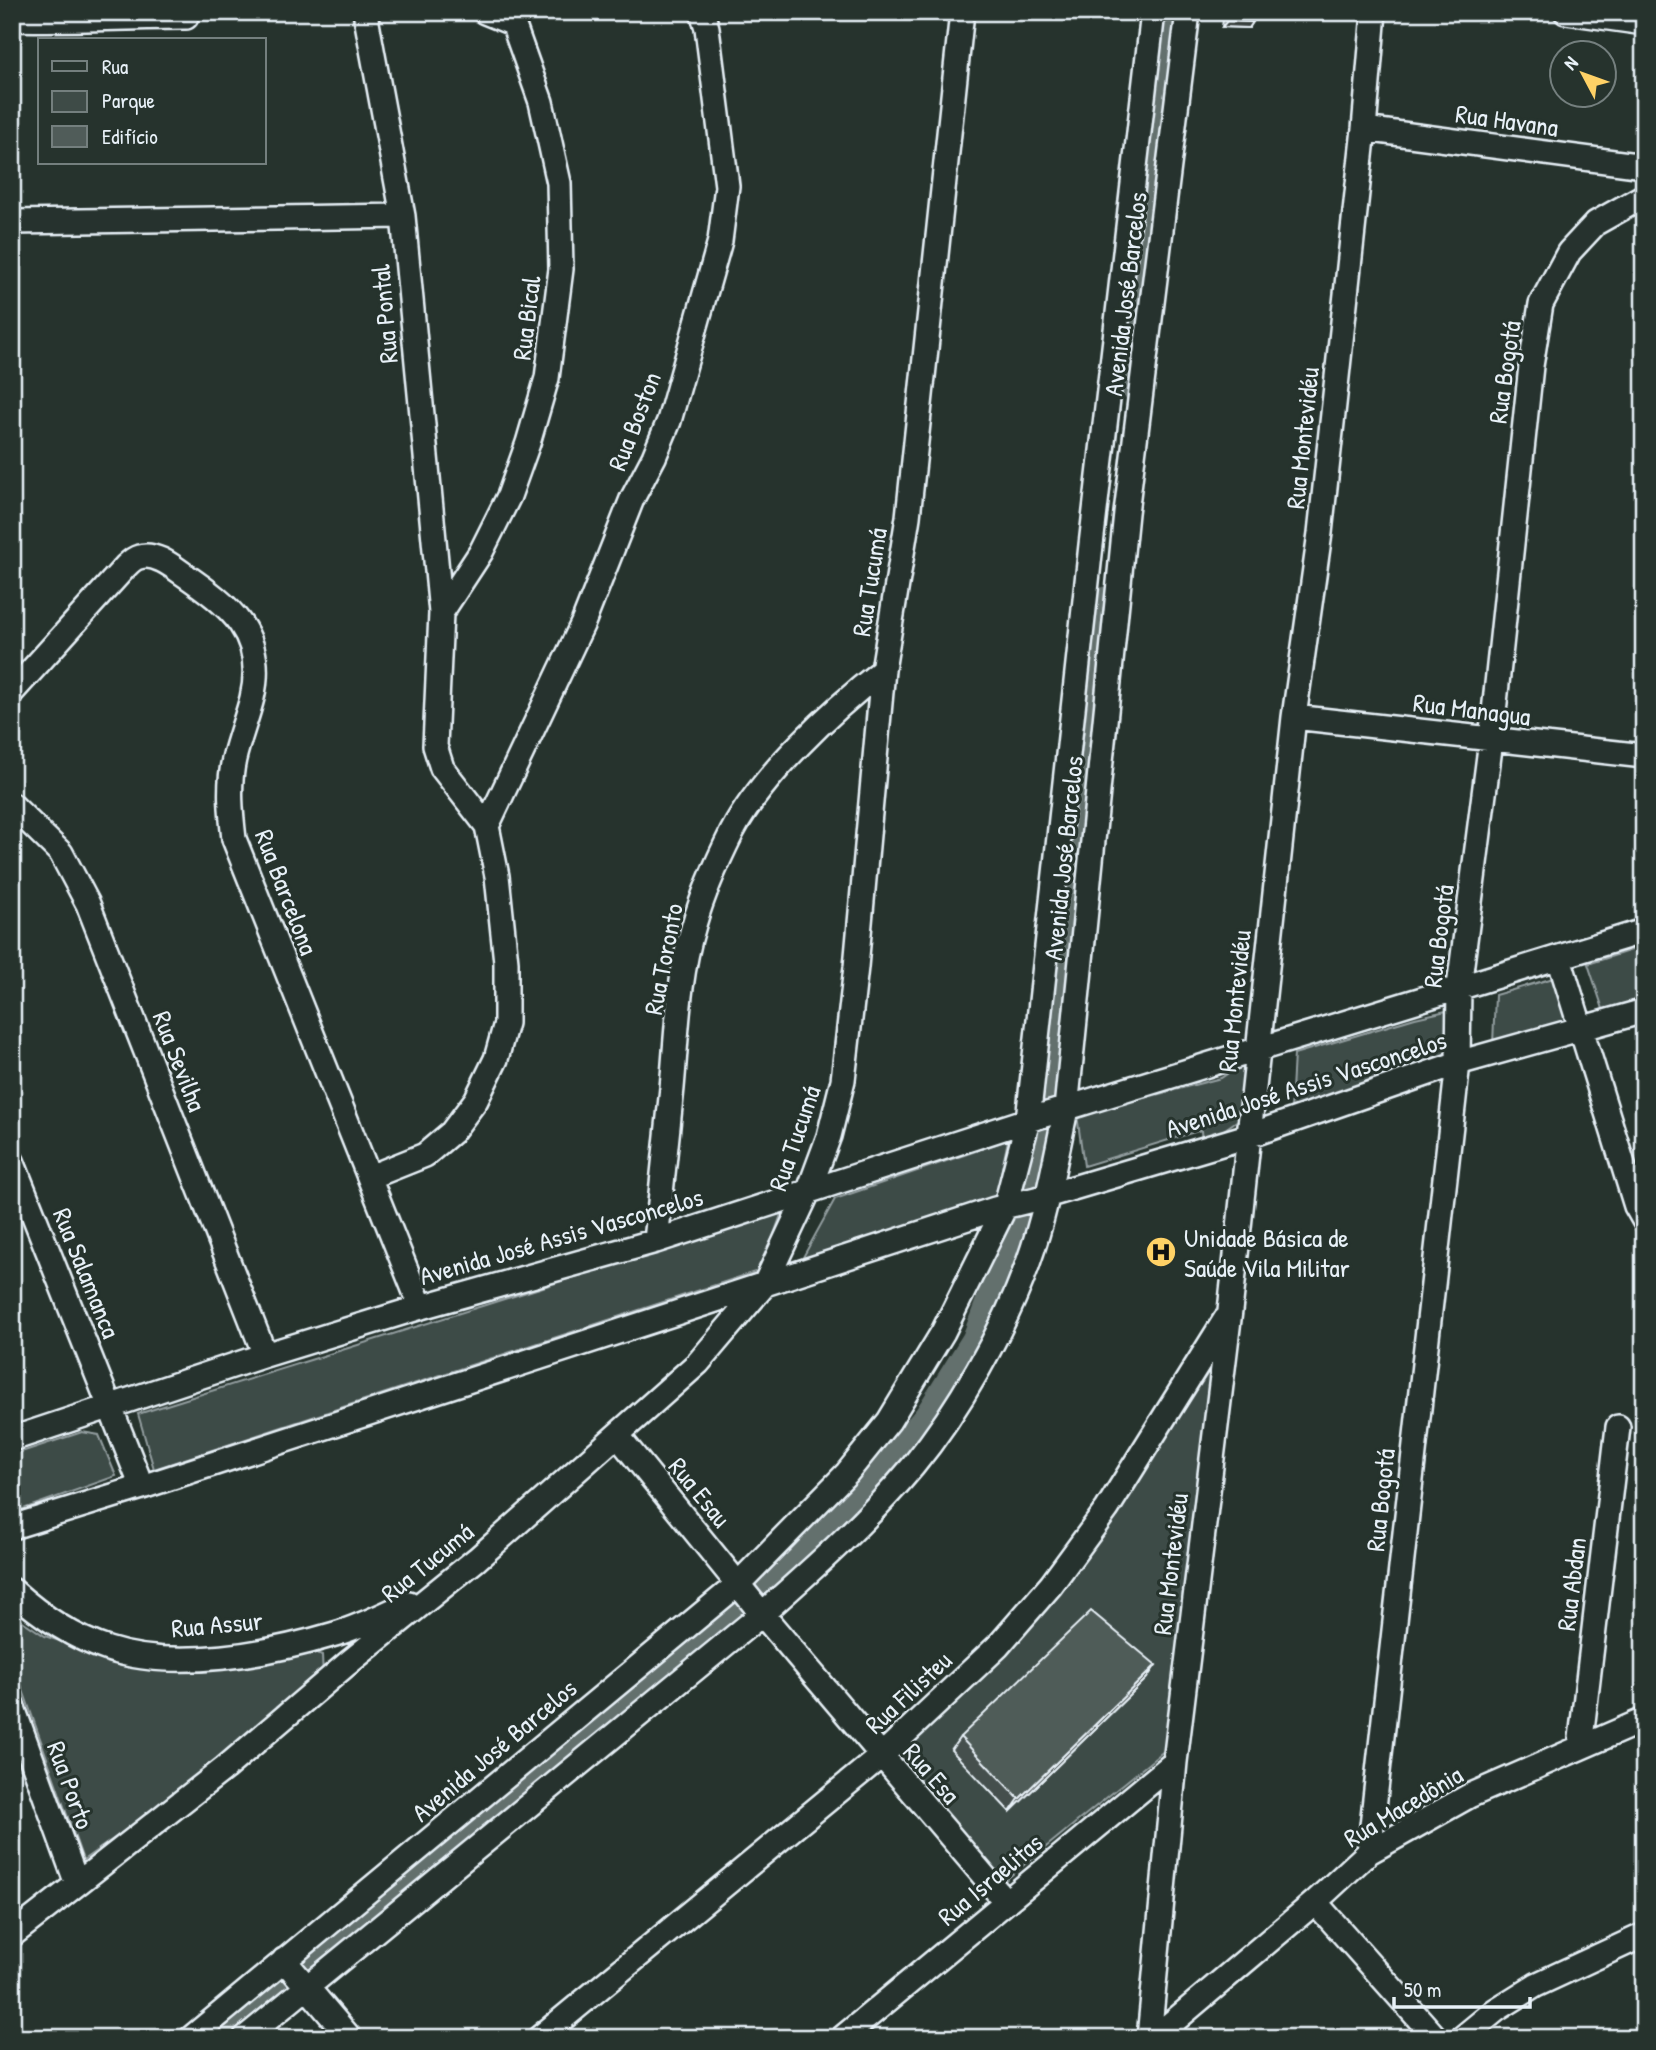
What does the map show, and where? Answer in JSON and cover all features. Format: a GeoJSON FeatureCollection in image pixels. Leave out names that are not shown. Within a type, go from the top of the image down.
{"type":"FeatureCollection","features":[{"type":"Feature","properties":{"kind":"street","name":"Rua Pontal"},"geometry":{"type":"LineString","coordinates":[[365,12],[403,216],[441,613]]}},
{"type":"Feature","properties":{"kind":"street"},"geometry":{"type":"LineString","coordinates":[[485,12],[510,18]]}},
{"type":"Feature","properties":{"kind":"street","name":"Rua Boston"},"geometry":{"type":"LineString","coordinates":[[486,826],[583,623],[632,499],[669,421],[720,241],[727,186],[711,56],[702,12]]}},
{"type":"Feature","properties":{"kind":"street","name":"Rua Tucumá"},"geometry":{"type":"LineString","coordinates":[[12,1935],[225,1768],[618,1436],[698,1363],[765,1284],[809,1190],[829,1136],[843,1080],[883,670],[908,517],[962,12]]}},
{"type":"Feature","properties":{"kind":"street","name":"Avenida José Barcelos"},"geometry":{"type":"LineString","coordinates":[[191,2038],[296,1973],[750,1598],[889,1421],[1027,1201],[1045,1115],[1089,559],[1153,12]]}},
{"type":"Feature","properties":{"kind":"street","name":"Avenida José Barcelos"},"geometry":{"type":"LineString","coordinates":[[246,2038],[296,1973],[750,1598],[833,1552],[915,1464],[951,1413],[1008,1311],[1028,1264],[1027,1201],[1045,1115],[1126,513],[1188,12]]}},
{"type":"Feature","properties":{"kind":"street","name":"Rua Montevidéu"},"geometry":{"type":"LineString","coordinates":[[1149,2038],[1175,1762],[1230,1311],[1294,717],[1320,533],[1364,129],[1374,12]]}},
{"type":"Feature","properties":{"kind":"street"},"geometry":{"type":"LineString","coordinates":[[1566,12],[1644,23]]}},
{"type":"Feature","properties":{"kind":"street"},"geometry":{"type":"LineString","coordinates":[[12,19],[186,18]]}},
{"type":"Feature","properties":{"kind":"street","name":"Rua Bical"},"geometry":{"type":"LineString","coordinates":[[441,613],[481,552],[509,496],[528,443],[547,378],[561,269],[559,183],[541,102],[510,18]]}},
{"type":"Feature","properties":{"kind":"street","name":"Rua Havana"},"geometry":{"type":"LineString","coordinates":[[1364,129],[1644,166]]}},
{"type":"Feature","properties":{"kind":"street","name":"Rua Bogotá"},"geometry":{"type":"LineString","coordinates":[[1369,1852],[1458,1063],[1459,988],[1491,740],[1531,366],[1541,304],[1569,253],[1596,223],[1644,197]]}},
{"type":"Feature","properties":{"kind":"street"},"geometry":{"type":"LineString","coordinates":[[13,222],[403,216]]}},
{"type":"Feature","properties":{"kind":"street","name":"Rua Barcelona"},"geometry":{"type":"LineString","coordinates":[[12,692],[126,566],[139,556],[153,556],[185,575],[226,607],[247,630],[256,657],[253,695],[233,761],[230,803],[234,839],[421,1307]]}},
{"type":"Feature","properties":{"kind":"street"},"geometry":{"type":"LineString","coordinates":[[370,1177],[425,1155],[452,1132],[476,1100],[496,1059],[506,1023],[506,962],[497,876],[486,826],[442,768],[435,746],[441,613]]}},
{"type":"Feature","properties":{"kind":"street","name":"Rua Toronto"},"geometry":{"type":"LineString","coordinates":[[656,1241],[682,986],[693,928],[706,889],[734,830],[762,789],[808,736],[883,670]]}},
{"type":"Feature","properties":{"kind":"street","name":"Rua Managua"},"geometry":{"type":"LineString","coordinates":[[1294,717],[1644,756]]}},
{"type":"Feature","properties":{"kind":"street","name":"Rua Sevilha"},"geometry":{"type":"LineString","coordinates":[[12,805],[61,853],[88,904],[265,1355]]}},
{"type":"Feature","properties":{"kind":"street","name":"Avenida José Assis Vasconcelos"},"geometry":{"type":"LineString","coordinates":[[12,1439],[265,1355],[421,1307],[656,1241],[1045,1115],[1644,931]]}},
{"type":"Feature","properties":{"kind":"street"},"geometry":{"type":"LineString","coordinates":[[1559,958],[1636,1206],[1644,1220]]}},
{"type":"Feature","properties":{"kind":"street","name":"Avenida José Assis Vasconcelos"},"geometry":{"type":"LineString","coordinates":[[12,1527],[1027,1201],[1248,1136],[1458,1063],[1644,1011]]}},
{"type":"Feature","properties":{"kind":"street","name":"Rua Salamanca"},"geometry":{"type":"LineString","coordinates":[[12,1161],[111,1406]]}},
{"type":"Feature","properties":{"kind":"street","name":"Rua Filisteu"},"geometry":{"type":"LineString","coordinates":[[539,2038],[881,1756],[998,1646],[1051,1585],[1107,1509],[1230,1311]]}},
{"type":"Feature","properties":{"kind":"street"},"geometry":{"type":"LineString","coordinates":[[111,1406],[142,1487]]}},
{"type":"Feature","properties":{"kind":"street","name":"Rua Abdan"},"geometry":{"type":"LineString","coordinates":[[1580,1746],[1618,1427]]}},
{"type":"Feature","properties":{"kind":"street","name":"Rua Esau"},"geometry":{"type":"LineString","coordinates":[[618,1436],[750,1598]]}},
{"type":"Feature","properties":{"kind":"street","name":"Rua Assur"},"geometry":{"type":"LineString","coordinates":[[12,1590],[37,1613],[107,1649],[138,1656],[204,1659],[241,1656],[337,1634],[436,1592]]}},
{"type":"Feature","properties":{"kind":"street","name":"Rua Esa"},"geometry":{"type":"LineString","coordinates":[[750,1598],[1006,1902]]}},
{"type":"Feature","properties":{"kind":"street"},"geometry":{"type":"LineString","coordinates":[[337,1634],[347,1664]]}},
{"type":"Feature","properties":{"kind":"street","name":"Rua Porto"},"geometry":{"type":"LineString","coordinates":[[12,1704],[77,1884]]}},
{"type":"Feature","properties":{"kind":"street","name":"Rua Macedônia"},"geometry":{"type":"LineString","coordinates":[[1154,2038],[1315,1902],[1369,1852],[1469,1796],[1644,1720]]}},
{"type":"Feature","properties":{"kind":"street","name":"Rua Israelitas"},"geometry":{"type":"LineString","coordinates":[[842,2038],[1175,1762]]}},
{"type":"Feature","properties":{"kind":"street"},"geometry":{"type":"LineString","coordinates":[[1315,1902],[1436,2038]]}},
{"type":"Feature","properties":{"kind":"street"},"geometry":{"type":"LineString","coordinates":[[1462,2038],[1496,2010],[1536,1985],[1644,1934]]}},
{"type":"Feature","properties":{"kind":"street"},"geometry":{"type":"LineString","coordinates":[[296,1973],[350,2038]]}},
{"type":"Feature","properties":{"kind":"green space"},"geometry":{"type":"Polygon","coordinates":[[[1644,946],[1644,999],[1604,1012],[1588,964],[1644,946]]]}},
{"type":"Feature","properties":{"kind":"green space"},"geometry":{"type":"Polygon","coordinates":[[[1557,977],[1573,1020],[1493,1045],[1495,995],[1557,977]]]}},
{"type":"Feature","properties":{"kind":"green space"},"geometry":{"type":"Polygon","coordinates":[[[1446,1011],[1447,1060],[1291,1109],[1294,1054],[1446,1011]]]}},
{"type":"Feature","properties":{"kind":"green space"},"geometry":{"type":"Polygon","coordinates":[[[1246,1061],[1238,1120],[1202,1145],[1201,1130],[1084,1166],[1077,1115],[1221,1078],[1246,1061]]]}},
{"type":"Feature","properties":{"kind":"green space"},"geometry":{"type":"Polygon","coordinates":[[[1008,1140],[995,1203],[802,1259],[835,1199],[1008,1140]]]}},
{"type":"Feature","properties":{"kind":"green space"},"geometry":{"type":"Polygon","coordinates":[[[782,1212],[761,1270],[154,1469],[138,1414],[782,1212]]]}},
{"type":"Feature","properties":{"kind":"green space"},"geometry":{"type":"Polygon","coordinates":[[[1213,1365],[1165,1750],[1003,1882],[895,1755],[1113,1520],[1213,1365]]]}},
{"type":"Feature","properties":{"kind":"green space"},"geometry":{"type":"Polygon","coordinates":[[[82,1432],[99,1435],[116,1476],[12,1513],[12,1455],[82,1432]]]}},
{"type":"Feature","properties":{"kind":"green space"},"geometry":{"type":"Polygon","coordinates":[[[12,1614],[45,1636],[136,1667],[203,1671],[304,1649],[322,1655],[323,1676],[220,1764],[83,1860],[12,1659],[12,1614]]]}},
{"type":"Feature","properties":{"kind":"building"},"geometry":{"type":"Polygon","coordinates":[[[1228,12],[1254,12],[1253,22],[1227,21],[1228,12]]]}},
{"type":"Feature","properties":{"kind":"building"},"geometry":{"type":"Polygon","coordinates":[[[1091,1611],[1156,1665],[1019,1799],[960,1737],[1091,1611]]]}},
{"type":"Feature","properties":{"kind":"waterway"},"geometry":{"type":"LineString","coordinates":[[1131,382],[1173,12]]}},
{"type":"Feature","properties":{"kind":"waterway"},"geometry":{"type":"LineString","coordinates":[[230,2038],[678,1664],[797,1560],[869,1490],[930,1418],[978,1341],[1035,1187],[1047,1136],[1106,603]]}},
{"type":"Feature","properties":{"kind":"place","name":"Unidade Básica de Saúde Vila Militar"},"geometry":{"type":"Point","coordinates":[1161,1252]}}]}
